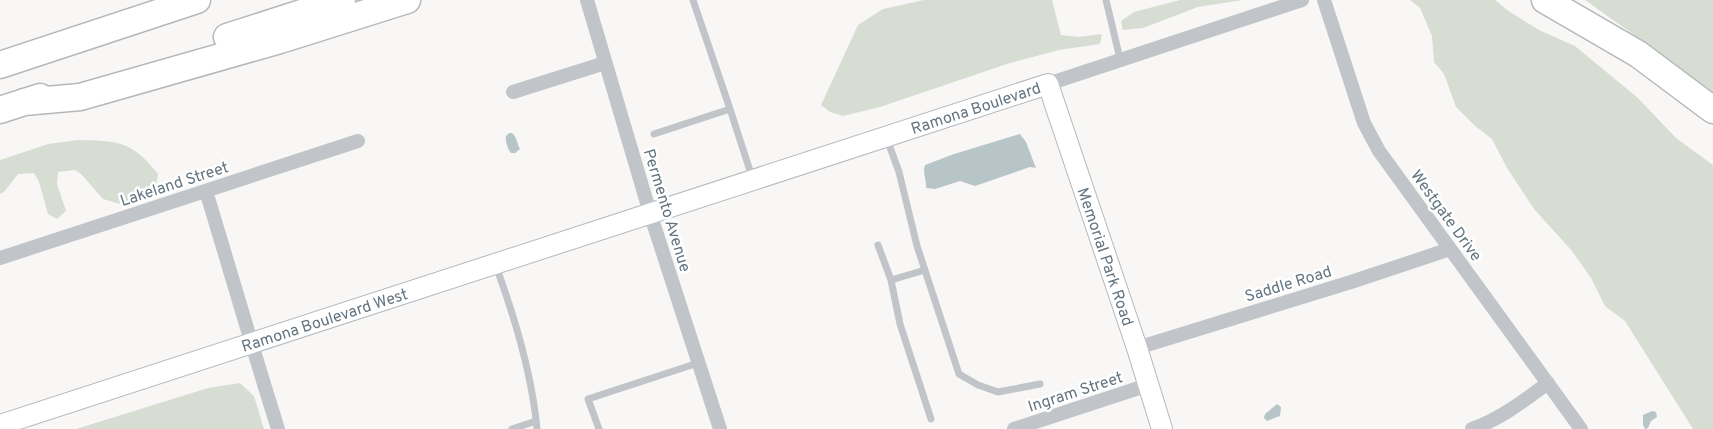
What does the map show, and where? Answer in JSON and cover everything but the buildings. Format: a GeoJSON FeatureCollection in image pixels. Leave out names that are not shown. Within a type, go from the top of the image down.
{"type":"FeatureCollection","features":[{"type":"Feature","properties":{"kind":"highway"},"geometry":{"type":"LineString","coordinates":[[0,65],[197,0]]}},
{"type":"Feature","properties":{"kind":"highway"},"geometry":{"type":"LineString","coordinates":[[0,110],[342,0]]}},
{"type":"Feature","properties":{"kind":"highway"},"geometry":{"type":"LineString","coordinates":[[24,102],[80,97],[280,40],[407,0]]}},
{"type":"Feature","properties":{"kind":"highway"},"geometry":{"type":"LineString","coordinates":[[1545,0],[1638,54],[1713,110]]}},
{"type":"Feature","properties":{"kind":"street","name":"Permento Avenue"},"geometry":{"type":"LineString","coordinates":[[587,0],[650,213],[720,429]]}},
{"type":"Feature","properties":{"kind":"street","name":"Ramona Boulevard"},"geometry":{"type":"LineString","coordinates":[[650,213],[1302,0]]}},
{"type":"Feature","properties":{"kind":"street","name":"Westgate Drive"},"geometry":{"type":"LineString","coordinates":[[1324,0],[1364,123],[1379,151],[1582,429]]}},
{"type":"Feature","properties":{"kind":"street"},"geometry":{"type":"LineString","coordinates":[[513,92],[605,63]]}},
{"type":"Feature","properties":{"kind":"street","name":"Memorial Park Road"},"geometry":{"type":"LineString","coordinates":[[1048,84],[1162,429]]}},
{"type":"Feature","properties":{"kind":"street","name":"Lakeland Street"},"geometry":{"type":"LineString","coordinates":[[0,258],[358,141]]}},
{"type":"Feature","properties":{"kind":"street"},"geometry":{"type":"LineString","coordinates":[[206,191],[278,429]]}},
{"type":"Feature","properties":{"kind":"street","name":"Ramona Boulevard West"},"geometry":{"type":"LineString","coordinates":[[0,425],[650,213]]}},
{"type":"Feature","properties":{"kind":"street","name":"Saddle Road"},"geometry":{"type":"LineString","coordinates":[[1136,348],[1341,285],[1450,249]]}},
{"type":"Feature","properties":{"kind":"street"},"geometry":{"type":"LineString","coordinates":[[1472,429],[1496,418],[1524,401],[1548,383]]}},
{"type":"Feature","properties":{"kind":"street","name":"Ingram Street"},"geometry":{"type":"LineString","coordinates":[[1014,429],[1148,385]]}},
{"type":"Feature","properties":{"kind":"lane"},"geometry":{"type":"LineString","coordinates":[[693,0],[753,180]]}},
{"type":"Feature","properties":{"kind":"lane"},"geometry":{"type":"LineString","coordinates":[[1106,0],[1120,59]]}},
{"type":"Feature","properties":{"kind":"lane"},"geometry":{"type":"LineString","coordinates":[[654,134],[730,109]]}},
{"type":"Feature","properties":{"kind":"lane"},"geometry":{"type":"LineString","coordinates":[[886,137],[899,172],[917,246],[959,374],[978,385],[998,392],[1040,384]]}},
{"type":"Feature","properties":{"kind":"lane"},"geometry":{"type":"LineString","coordinates":[[878,245],[891,280],[900,324],[930,419]]}},
{"type":"Feature","properties":{"kind":"lane"},"geometry":{"type":"LineString","coordinates":[[495,264],[507,296],[525,362],[536,425],[512,429]]}},
{"type":"Feature","properties":{"kind":"lane"},"geometry":{"type":"LineString","coordinates":[[891,280],[925,270]]}},
{"type":"Feature","properties":{"kind":"lane"},"geometry":{"type":"LineString","coordinates":[[599,429],[588,399],[698,363]]}},
{"type":"Feature","properties":{"kind":"shaded area"},"geometry":{"type":"Polygon","coordinates":[[[924,0],[1052,0],[1061,35],[1078,37],[1102,34],[1100,44],[1059,50],[1007,64],[880,107],[843,116],[830,112],[821,105],[858,25],[883,9],[924,0]]]}},
{"type":"Feature","properties":{"kind":"shaded area"},"geometry":{"type":"Polygon","coordinates":[[[1180,0],[1243,0],[1198,7],[1143,28],[1123,30],[1121,21],[1134,12],[1180,0]]]}},
{"type":"Feature","properties":{"kind":"shaded area"},"geometry":{"type":"Polygon","coordinates":[[[1410,0],[1495,0],[1507,10],[1539,30],[1575,46],[1638,98],[1676,138],[1713,165],[1713,429],[1693,429],[1625,321],[1605,306],[1591,278],[1572,251],[1534,209],[1507,168],[1492,139],[1475,126],[1456,107],[1444,74],[1434,62],[1432,36],[1420,8],[1410,0]]]}},
{"type":"Feature","properties":{"kind":"shaded area"},"geometry":{"type":"Polygon","coordinates":[[[1585,0],[1713,0],[1713,101],[1641,40],[1585,0]]]}},
{"type":"Feature","properties":{"kind":"shaded area"},"geometry":{"type":"Polygon","coordinates":[[[509,133],[515,136],[520,149],[515,153],[511,153],[507,145],[506,136],[509,133]]]}},
{"type":"Feature","properties":{"kind":"shaded area"},"geometry":{"type":"Polygon","coordinates":[[[1020,134],[1026,142],[1036,168],[1030,167],[975,186],[960,181],[935,189],[926,188],[925,165],[1020,134]]]}},
{"type":"Feature","properties":{"kind":"shaded area"},"geometry":{"type":"Polygon","coordinates":[[[77,140],[114,142],[140,154],[158,174],[156,187],[141,197],[120,204],[103,199],[81,174],[75,170],[58,172],[57,184],[66,211],[57,219],[48,214],[39,182],[34,173],[18,174],[4,192],[0,194],[0,160],[48,144],[77,140]]]}},
{"type":"Feature","properties":{"kind":"shaded area"},"geometry":{"type":"Polygon","coordinates":[[[240,383],[254,396],[264,429],[76,429],[208,388],[240,383]]]}},
{"type":"Feature","properties":{"kind":"shaded area"},"geometry":{"type":"Polygon","coordinates":[[[1277,404],[1281,407],[1280,416],[1267,421],[1264,418],[1265,414],[1277,404]]]}},
{"type":"Feature","properties":{"kind":"shaded area"},"geometry":{"type":"Polygon","coordinates":[[[1652,411],[1656,412],[1657,417],[1645,429],[1643,415],[1652,411]]]}}]}
